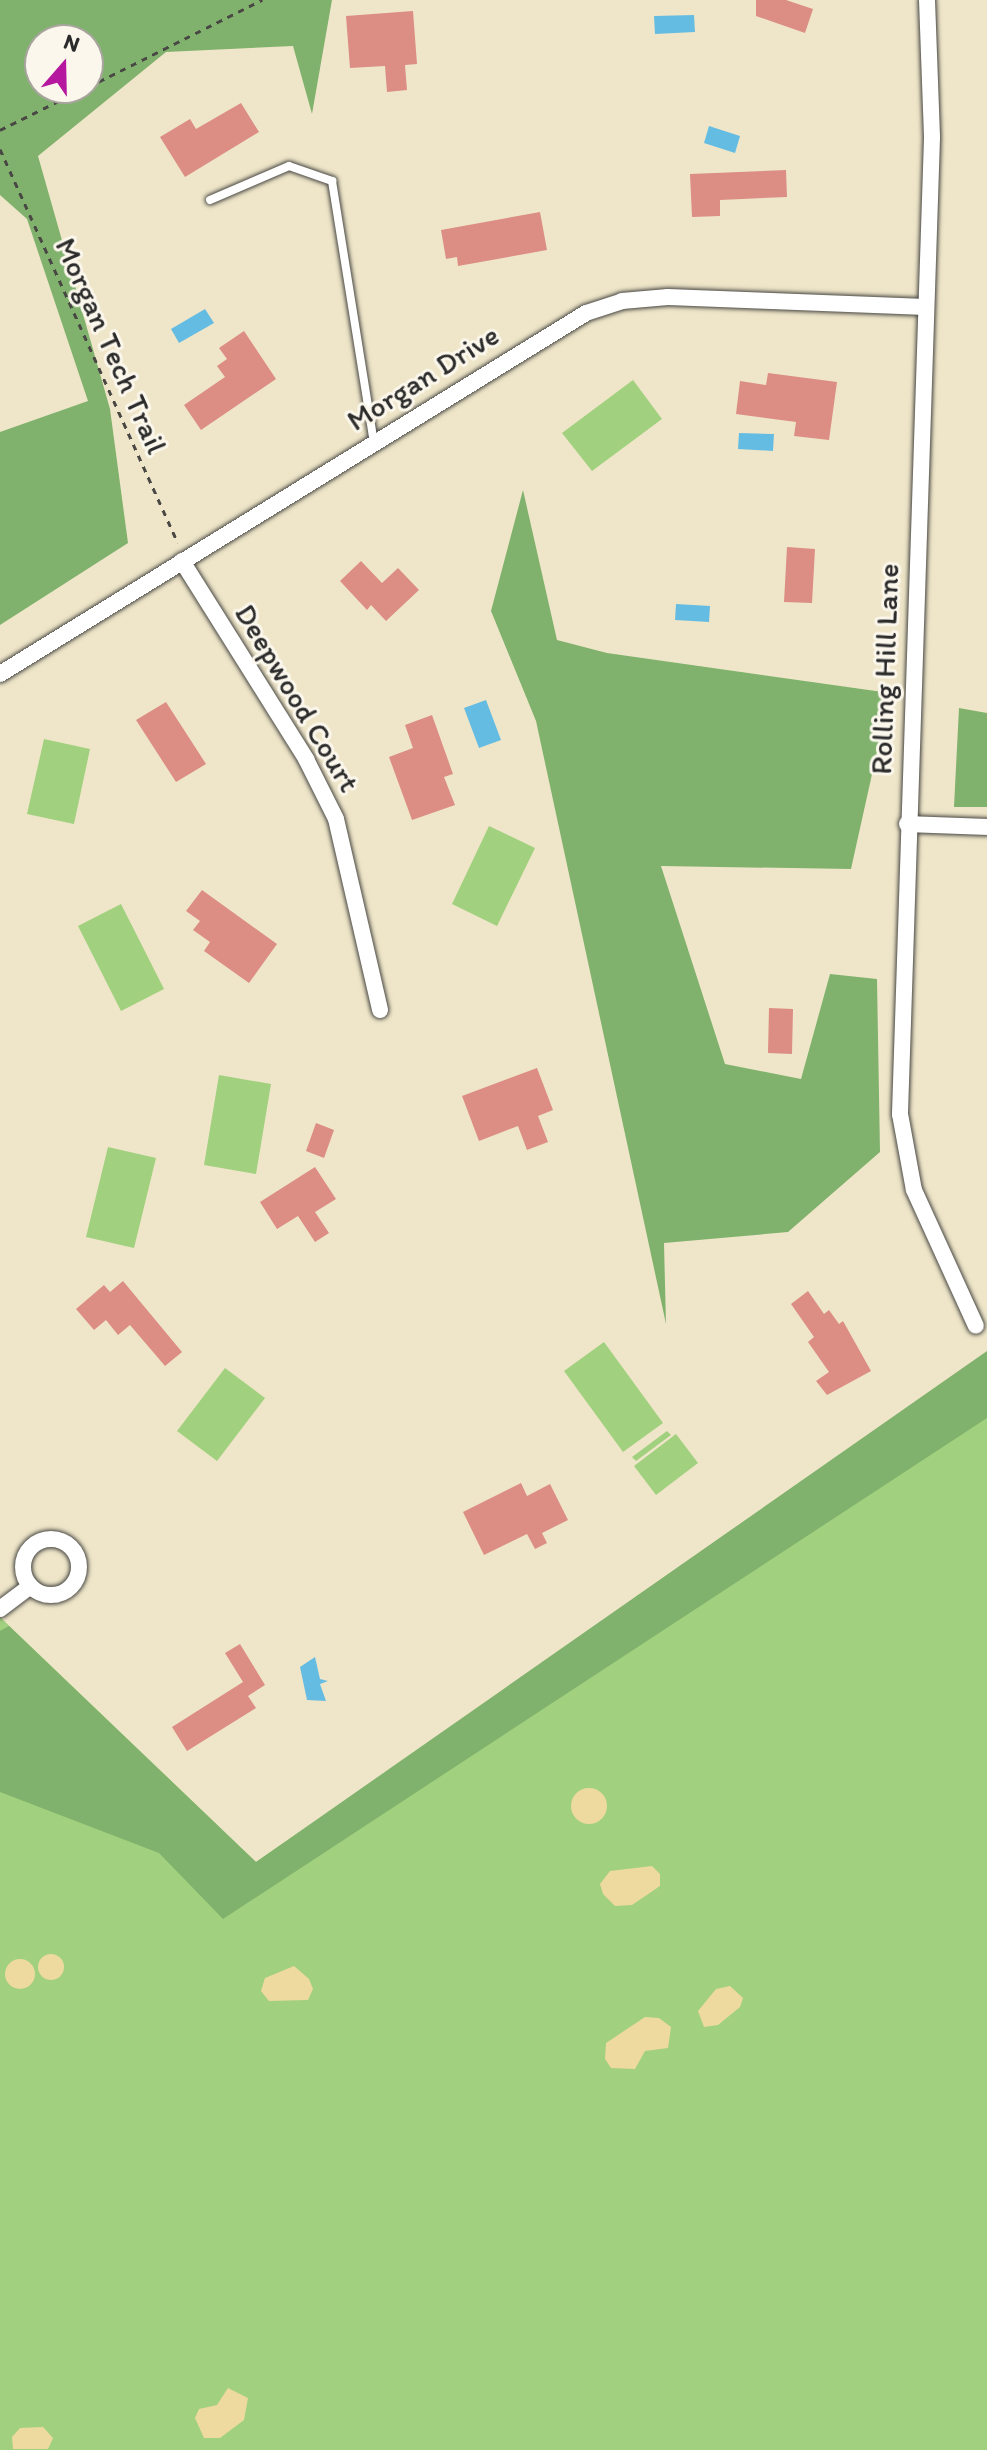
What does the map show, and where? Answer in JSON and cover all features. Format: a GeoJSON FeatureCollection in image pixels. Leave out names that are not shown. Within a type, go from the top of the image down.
{"type":"FeatureCollection","features":[{"type":"Feature","properties":{"kind":"street","name":"Rolling Hill Lane"},"geometry":{"type":"LineString","coordinates":[[927,0],[932,138],[907,824],[900,1114],[914,1190],[976,1326]]}},
{"type":"Feature","properties":{"kind":"street","name":"Morgan Drive"},"geometry":{"type":"LineString","coordinates":[[0,674],[550,332],[622,301],[721,297],[926,307]]}},
{"type":"Feature","properties":{"kind":"street","name":"Deepwood Court"},"geometry":{"type":"LineString","coordinates":[[184,560],[306,759],[336,819],[380,1010]]}},
{"type":"Feature","properties":{"kind":"street"},"geometry":{"type":"LineString","coordinates":[[907,824],[987,827]]}},
{"type":"Feature","properties":{"kind":"street"},"geometry":{"type":"LineString","coordinates":[[0,1609],[30,1586]]}},
{"type":"Feature","properties":{"kind":"lane"},"geometry":{"type":"LineString","coordinates":[[210,200],[289,166],[332,181],[374,442]]}},
{"type":"Feature","properties":{"kind":"path"},"geometry":{"type":"LineString","coordinates":[[104,79],[262,0]]}},
{"type":"Feature","properties":{"kind":"path"},"geometry":{"type":"LineString","coordinates":[[0,130],[53,104]]}},
{"type":"Feature","properties":{"kind":"path","name":"Morgan Tech Trail"},"geometry":{"type":"LineString","coordinates":[[0,149],[184,560]]}},
{"type":"Feature","properties":{"kind":"green space"},"geometry":{"type":"Polygon","coordinates":[[[0,0],[332,0],[312,114],[293,46],[166,52],[104,102],[104,24],[24,24],[24,104],[102,104],[38,156],[110,409],[128,543],[0,625],[0,432],[88,401],[27,219],[0,195],[0,0]]]}},
{"type":"Feature","properties":{"kind":"green space"},"geometry":{"type":"Polygon","coordinates":[[[633,380],[662,419],[592,471],[562,433],[633,380]]]}},
{"type":"Feature","properties":{"kind":"green space"},"geometry":{"type":"Polygon","coordinates":[[[523,490],[557,640],[607,653],[890,693],[851,869],[661,866],[725,1064],[801,1079],[830,974],[877,979],[880,1152],[788,1232],[664,1243],[666,1324],[536,721],[491,611],[523,490]]]}},
{"type":"Feature","properties":{"kind":"green space"},"geometry":{"type":"Polygon","coordinates":[[[959,708],[987,713],[987,807],[954,807],[959,708]]]}},
{"type":"Feature","properties":{"kind":"green space"},"geometry":{"type":"Polygon","coordinates":[[[44,739],[90,749],[74,824],[27,814],[44,739]]]}},
{"type":"Feature","properties":{"kind":"green space"},"geometry":{"type":"Polygon","coordinates":[[[489,826],[535,848],[497,926],[452,904],[489,826]]]}},
{"type":"Feature","properties":{"kind":"green space"},"geometry":{"type":"Polygon","coordinates":[[[121,904],[164,989],[121,1011],[78,926],[121,904]]]}},
{"type":"Feature","properties":{"kind":"green space"},"geometry":{"type":"Polygon","coordinates":[[[219,1075],[271,1084],[256,1174],[204,1165],[219,1075]]]}},
{"type":"Feature","properties":{"kind":"green space"},"geometry":{"type":"Polygon","coordinates":[[[108,1147],[156,1158],[134,1248],[86,1237],[108,1147]]]}},
{"type":"Feature","properties":{"kind":"green space"},"geometry":{"type":"Polygon","coordinates":[[[604,1342],[663,1423],[623,1452],[564,1371],[604,1342]]]}},
{"type":"Feature","properties":{"kind":"green space"},"geometry":{"type":"Polygon","coordinates":[[[987,1351],[987,1418],[223,1919],[159,1853],[0,1792],[0,1631],[9,1626],[256,1862],[987,1351]]]}},
{"type":"Feature","properties":{"kind":"green space"},"geometry":{"type":"Polygon","coordinates":[[[987,1361],[987,2450],[0,2450],[0,1617],[256,1862],[987,1361]]]}},
{"type":"Feature","properties":{"kind":"green space"},"geometry":{"type":"Polygon","coordinates":[[[225,1368],[265,1398],[217,1461],[177,1431],[225,1368]]]}},
{"type":"Feature","properties":{"kind":"green space"},"geometry":{"type":"Polygon","coordinates":[[[667,1431],[671,1435],[636,1461],[632,1457],[667,1431]]]}},
{"type":"Feature","properties":{"kind":"green space"},"geometry":{"type":"Polygon","coordinates":[[[676,1434],[698,1463],[656,1495],[634,1466],[676,1434]]]}},
{"type":"Feature","properties":{"kind":"sand"},"geometry":{"type":"Polygon","coordinates":[[[589,1788],[602,1793],[607,1806],[602,1819],[589,1824],[576,1819],[571,1806],[576,1793],[589,1788]]]}},
{"type":"Feature","properties":{"kind":"sand"},"geometry":{"type":"Polygon","coordinates":[[[652,1866],[660,1874],[660,1886],[632,1905],[615,1906],[603,1894],[600,1884],[610,1871],[652,1866]]]}},
{"type":"Feature","properties":{"kind":"sand"},"geometry":{"type":"Polygon","coordinates":[[[51,1954],[60,1958],[64,1967],[60,1976],[51,1980],[42,1976],[38,1967],[42,1958],[51,1954]]]}},
{"type":"Feature","properties":{"kind":"sand"},"geometry":{"type":"Polygon","coordinates":[[[20,1959],[31,1963],[35,1974],[31,1985],[20,1989],[9,1985],[5,1974],[9,1963],[20,1959]]]}},
{"type":"Feature","properties":{"kind":"sand"},"geometry":{"type":"Polygon","coordinates":[[[294,1966],[309,1979],[313,1989],[308,2000],[269,2001],[261,1991],[265,1978],[294,1966]]]}},
{"type":"Feature","properties":{"kind":"sand"},"geometry":{"type":"Polygon","coordinates":[[[730,1986],[743,1998],[740,2007],[718,2025],[704,2027],[698,2011],[716,1989],[730,1986]]]}},
{"type":"Feature","properties":{"kind":"sand"},"geometry":{"type":"Polygon","coordinates":[[[645,2017],[659,2018],[671,2027],[668,2048],[645,2051],[635,2069],[611,2068],[605,2059],[606,2043],[645,2017]]]}},
{"type":"Feature","properties":{"kind":"sand"},"geometry":{"type":"Polygon","coordinates":[[[228,2388],[248,2398],[244,2420],[220,2438],[204,2438],[195,2418],[199,2409],[217,2405],[228,2388]]]}},
{"type":"Feature","properties":{"kind":"sand"},"geometry":{"type":"Polygon","coordinates":[[[43,2427],[53,2438],[48,2449],[13,2449],[12,2437],[20,2428],[43,2427]]]}},
{"type":"Feature","properties":{"kind":"water"},"geometry":{"type":"Polygon","coordinates":[[[694,15],[695,32],[655,34],[654,16],[694,15]]]}},
{"type":"Feature","properties":{"kind":"water"},"geometry":{"type":"Polygon","coordinates":[[[709,126],[740,136],[735,153],[704,143],[709,126]]]}},
{"type":"Feature","properties":{"kind":"water"},"geometry":{"type":"Polygon","coordinates":[[[205,309],[214,323],[179,343],[171,329],[205,309]]]}},
{"type":"Feature","properties":{"kind":"water"},"geometry":{"type":"Polygon","coordinates":[[[739,433],[774,434],[773,451],[738,449],[739,433]]]}},
{"type":"Feature","properties":{"kind":"water"},"geometry":{"type":"Polygon","coordinates":[[[676,604],[710,606],[709,622],[675,620],[676,604]]]}},
{"type":"Feature","properties":{"kind":"water"},"geometry":{"type":"Polygon","coordinates":[[[486,700],[501,740],[479,748],[464,708],[486,700]]]}},
{"type":"Feature","properties":{"kind":"water"},"geometry":{"type":"Polygon","coordinates":[[[315,1657],[320,1679],[328,1681],[320,1684],[326,1701],[307,1700],[300,1667],[315,1657]]]}},
{"type":"Feature","properties":{"kind":"building"},"geometry":{"type":"Polygon","coordinates":[[[756,0],[786,0],[813,9],[805,33],[756,16],[756,0]]]}},
{"type":"Feature","properties":{"kind":"building"},"geometry":{"type":"Polygon","coordinates":[[[413,11],[417,64],[405,65],[407,90],[387,92],[385,66],[350,68],[346,16],[413,11]]]}},
{"type":"Feature","properties":{"kind":"building"},"geometry":{"type":"Polygon","coordinates":[[[241,103],[259,132],[185,177],[160,137],[190,119],[196,129],[241,103]]]}},
{"type":"Feature","properties":{"kind":"building"},"geometry":{"type":"Polygon","coordinates":[[[786,170],[787,197],[720,200],[720,216],[692,217],[690,174],[786,170]]]}},
{"type":"Feature","properties":{"kind":"building"},"geometry":{"type":"Polygon","coordinates":[[[540,212],[547,250],[458,266],[457,257],[446,259],[441,230],[540,212]]]}},
{"type":"Feature","properties":{"kind":"building"},"geometry":{"type":"Polygon","coordinates":[[[244,331],[276,379],[201,430],[184,405],[225,377],[217,366],[227,359],[219,348],[244,331]]]}},
{"type":"Feature","properties":{"kind":"building"},"geometry":{"type":"Polygon","coordinates":[[[768,373],[837,382],[829,440],[794,436],[796,422],[736,414],[740,381],[766,385],[768,373]]]}},
{"type":"Feature","properties":{"kind":"building"},"geometry":{"type":"Polygon","coordinates":[[[787,547],[815,549],[812,603],[784,602],[787,547]]]}},
{"type":"Feature","properties":{"kind":"building"},"geometry":{"type":"Polygon","coordinates":[[[361,561],[382,583],[398,568],[419,590],[386,621],[371,605],[367,610],[340,581],[361,561]]]}},
{"type":"Feature","properties":{"kind":"building"},"geometry":{"type":"Polygon","coordinates":[[[166,702],[206,764],[176,782],[136,720],[166,702]]]}},
{"type":"Feature","properties":{"kind":"building"},"geometry":{"type":"Polygon","coordinates":[[[432,715],[453,774],[444,777],[455,805],[412,820],[389,757],[413,748],[405,725],[432,715]]]}},
{"type":"Feature","properties":{"kind":"building"},"geometry":{"type":"Polygon","coordinates":[[[202,890],[277,944],[249,983],[204,951],[210,942],[193,930],[200,921],[186,911],[202,890]]]}},
{"type":"Feature","properties":{"kind":"building"},"geometry":{"type":"Polygon","coordinates":[[[769,1008],[793,1009],[792,1054],[768,1053],[769,1008]]]}},
{"type":"Feature","properties":{"kind":"building"},"geometry":{"type":"Polygon","coordinates":[[[537,1068],[553,1110],[538,1116],[548,1142],[527,1150],[518,1126],[479,1141],[462,1096],[537,1068]]]}},
{"type":"Feature","properties":{"kind":"building"},"geometry":{"type":"Polygon","coordinates":[[[316,1123],[334,1130],[324,1158],[306,1151],[316,1123]]]}},
{"type":"Feature","properties":{"kind":"building"},"geometry":{"type":"Polygon","coordinates":[[[315,1167],[336,1199],[315,1212],[329,1233],[315,1242],[298,1216],[277,1229],[260,1202],[315,1167]]]}},
{"type":"Feature","properties":{"kind":"building"},"geometry":{"type":"Polygon","coordinates":[[[123,1281],[182,1352],[165,1366],[130,1325],[118,1335],[106,1320],[94,1330],[76,1309],[104,1285],[110,1292],[123,1281]]]}},
{"type":"Feature","properties":{"kind":"building"},"geometry":{"type":"Polygon","coordinates":[[[808,1291],[824,1314],[829,1310],[839,1324],[843,1321],[871,1371],[827,1395],[816,1381],[829,1372],[808,1342],[814,1337],[791,1304],[808,1291]]]}},
{"type":"Feature","properties":{"kind":"building"},"geometry":{"type":"Polygon","coordinates":[[[521,1483],[527,1496],[550,1484],[568,1520],[542,1533],[547,1543],[535,1549],[527,1534],[484,1555],[463,1512],[521,1483]]]}},
{"type":"Feature","properties":{"kind":"building"},"geometry":{"type":"Polygon","coordinates":[[[240,1644],[265,1685],[248,1696],[256,1708],[187,1751],[172,1727],[243,1682],[225,1653],[240,1644]]]}}]}
